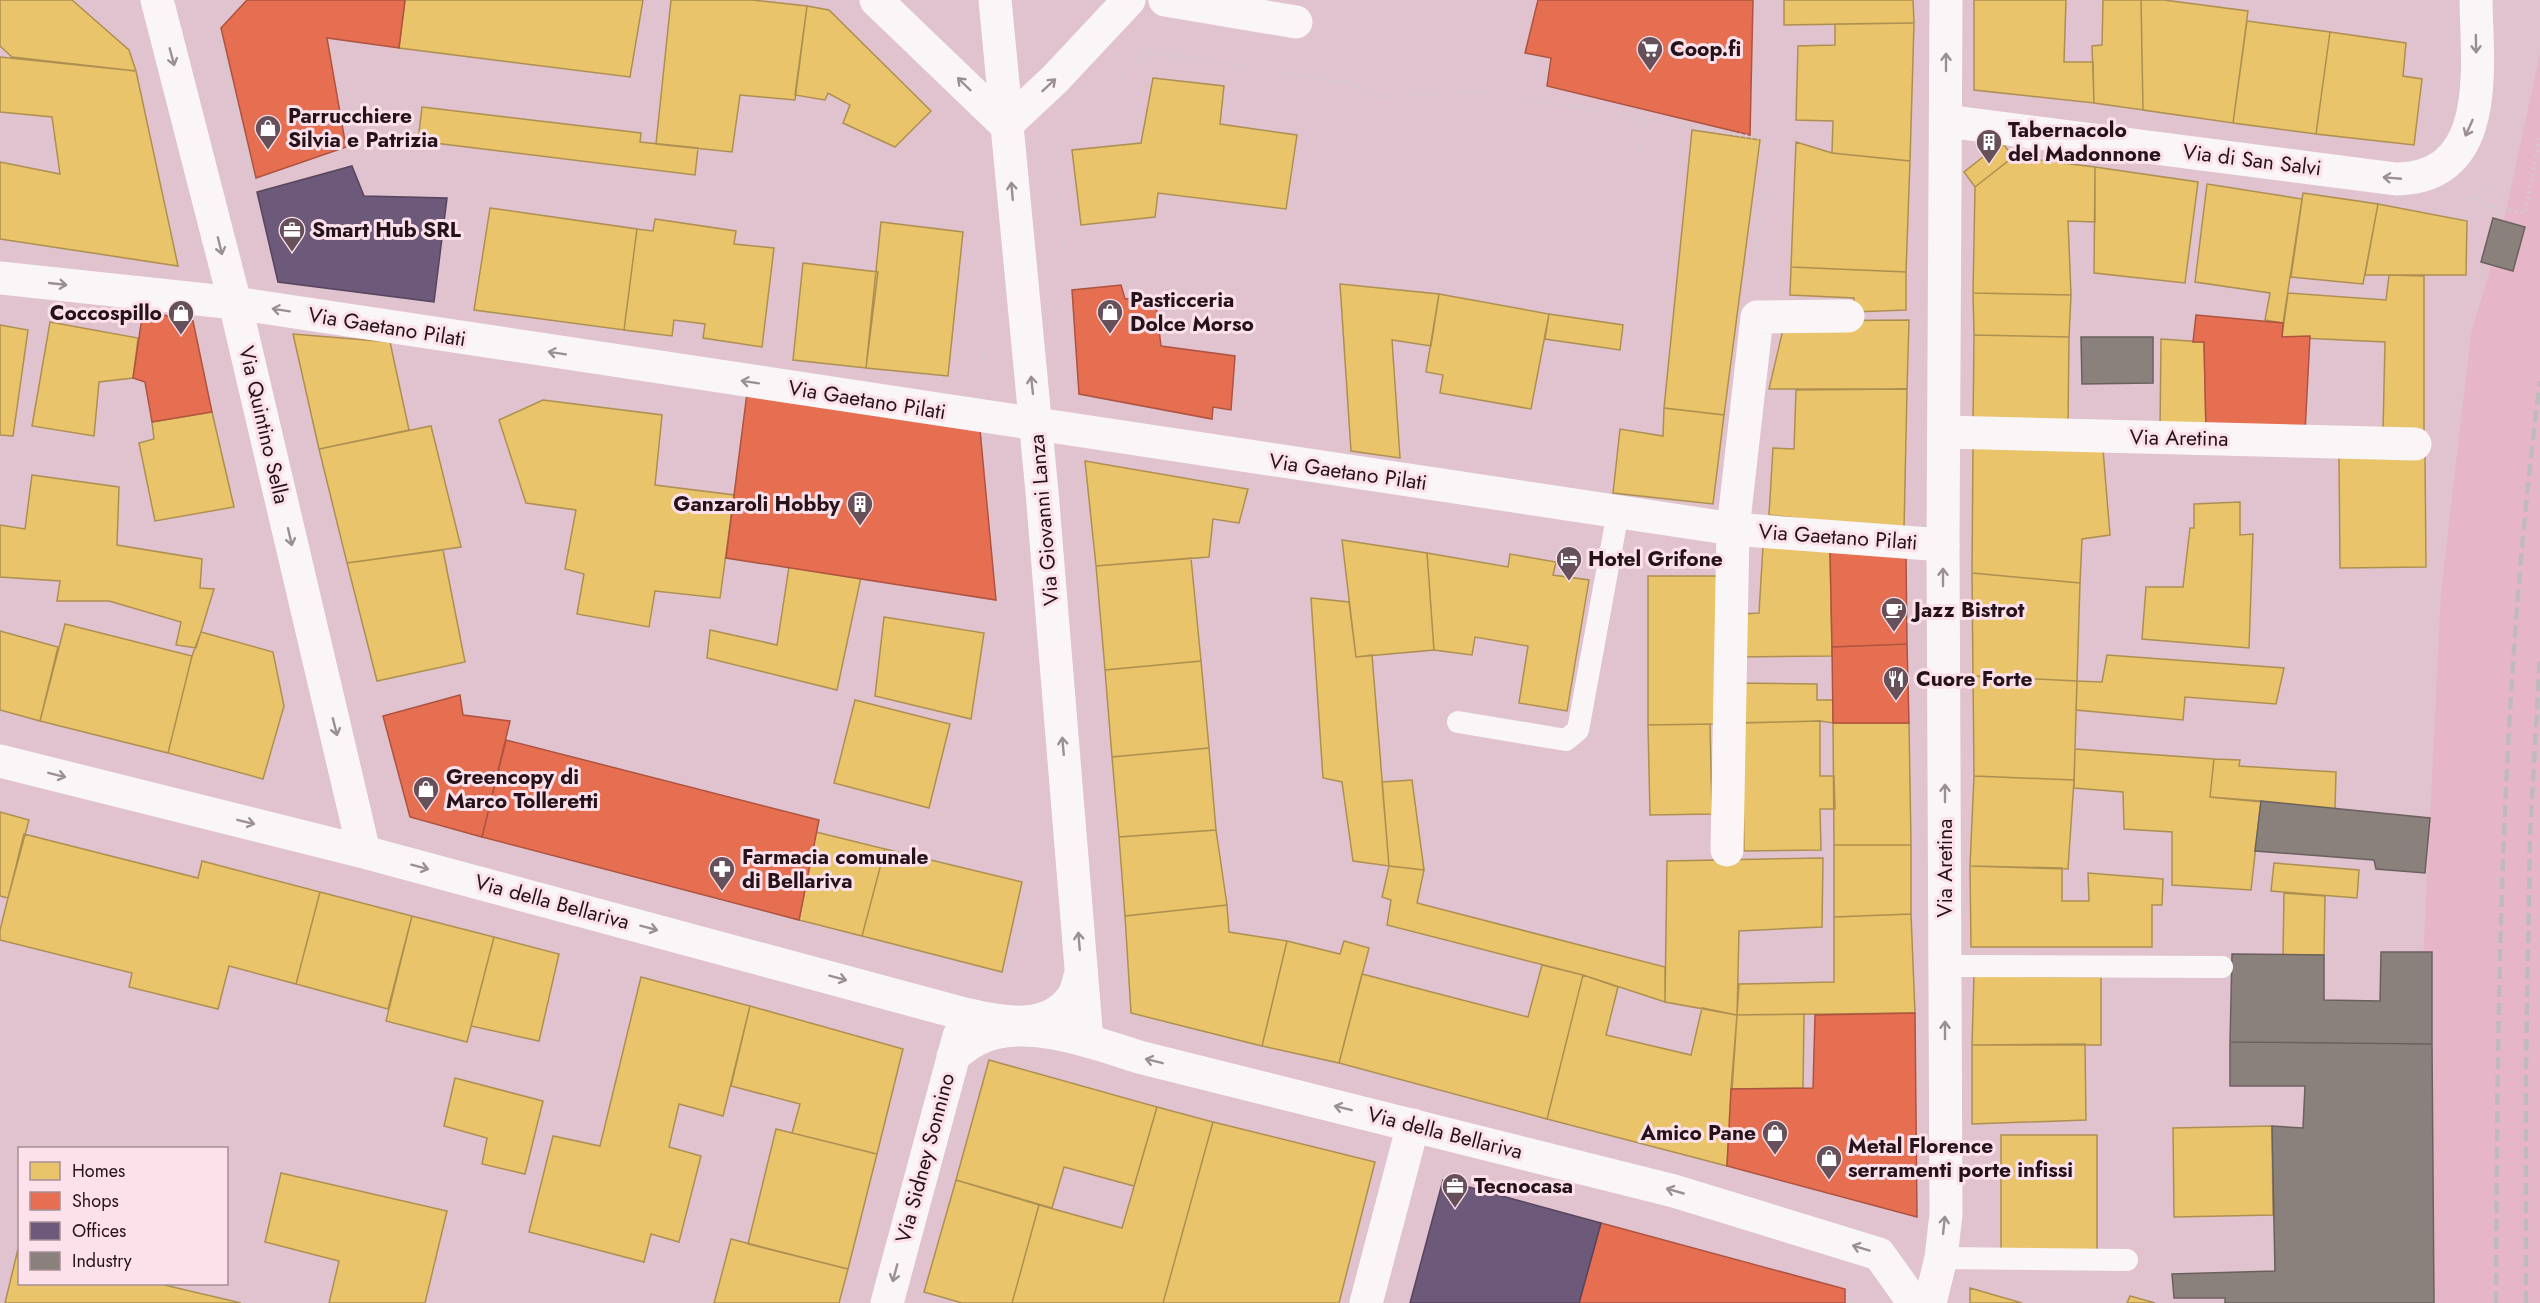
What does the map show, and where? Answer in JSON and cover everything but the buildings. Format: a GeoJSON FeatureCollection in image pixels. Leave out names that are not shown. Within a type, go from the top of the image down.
{"type":"FeatureCollection","features":[{"type":"Feature","properties":{"kind":"street","name":"Via Quintino Sella"},"geometry":{"type":"LineString","coordinates":[[157,0],[235,303],[364,852]]}},
{"type":"Feature","properties":{"kind":"street"},"geometry":{"type":"LineString","coordinates":[[876,0],[1006,125],[1055,79],[1129,0]]}},
{"type":"Feature","properties":{"kind":"street","name":"Via Giovanni Lanza"},"geometry":{"type":"LineString","coordinates":[[995,0],[1036,425],[1087,1041]]}},
{"type":"Feature","properties":{"kind":"street"},"geometry":{"type":"LineString","coordinates":[[1165,0],[1296,22]]}},
{"type":"Feature","properties":{"kind":"street","name":"Via Aretina"},"geometry":{"type":"LineString","coordinates":[[1930,1303],[1941,1258],[1946,1214],[1943,545],[1946,0]]}},
{"type":"Feature","properties":{"kind":"street","name":"Via di San Salvi"},"geometry":{"type":"LineString","coordinates":[[1946,121],[2396,179],[2428,175],[2447,163],[2457,151],[2470,126],[2477,87],[2476,0]]}},
{"type":"Feature","properties":{"kind":"street","name":"Via Gaetano Pilati"},"geometry":{"type":"LineString","coordinates":[[0,278],[235,303],[1733,529],[1943,545]]}},
{"type":"Feature","properties":{"kind":"street"},"geometry":{"type":"LineString","coordinates":[[1757,317],[1848,316]]}},
{"type":"Feature","properties":{"kind":"street","name":"Via Gaetano Pilati"},"geometry":{"type":"LineString","coordinates":[[1727,850],[1733,529],[1757,317]]}},
{"type":"Feature","properties":{"kind":"street","name":"Via Aretina"},"geometry":{"type":"LineString","coordinates":[[1944,432],[2415,444]]}},
{"type":"Feature","properties":{"kind":"street","name":"Via della Bellariva"},"geometry":{"type":"LineString","coordinates":[[0,761],[364,852],[964,1014],[1010,1024],[1041,1020],[1062,1008],[1074,995],[1081,973]]}},
{"type":"Feature","properties":{"kind":"street","name":"Via Sidney Sonnino"},"geometry":{"type":"LineString","coordinates":[[887,1303],[964,1014]]}},
{"type":"Feature","properties":{"kind":"street","name":"Via della Bellariva"},"geometry":{"type":"LineString","coordinates":[[953,1056],[978,1039],[1000,1032],[1035,1031],[1087,1041],[1139,1057],[1674,1191],[1879,1254],[1914,1303]]}},
{"type":"Feature","properties":{"kind":"street"},"geometry":{"type":"LineString","coordinates":[[1366,1303],[1413,1125]]}},
{"type":"Feature","properties":{"kind":"lane"},"geometry":{"type":"LineString","coordinates":[[1458,722],[1566,740],[1578,730],[1618,512]]}},
{"type":"Feature","properties":{"kind":"lane"},"geometry":{"type":"LineString","coordinates":[[1945,966],[2222,967]]}},
{"type":"Feature","properties":{"kind":"lane"},"geometry":{"type":"LineString","coordinates":[[1941,1258],[2127,1260]]}},
{"type":"Feature","properties":{"kind":"path"},"geometry":{"type":"LineString","coordinates":[[801,0],[834,3]]}},
{"type":"Feature","properties":{"kind":"path"},"geometry":{"type":"LineString","coordinates":[[2425,0],[2425,128]]}},
{"type":"Feature","properties":{"kind":"path"},"geometry":{"type":"LineString","coordinates":[[1092,105],[1148,52],[1354,84],[1372,97],[1481,92],[1770,140],[1749,301],[1757,317]]}},
{"type":"Feature","properties":{"kind":"path"},"geometry":{"type":"LineString","coordinates":[[1637,170],[1646,119]]}},
{"type":"Feature","properties":{"kind":"path"},"geometry":{"type":"LineString","coordinates":[[1065,259],[1056,147],[1060,135],[1068,128]]}},
{"type":"Feature","properties":{"kind":"path"},"geometry":{"type":"LineString","coordinates":[[2486,206],[2524,213],[2540,134]]}},
{"type":"Feature","properties":{"kind":"path"},"geometry":{"type":"LineString","coordinates":[[982,341],[989,418]]}},
{"type":"Feature","properties":{"kind":"path"},"geometry":{"type":"LineString","coordinates":[[996,977],[1006,980],[1030,881]]}},
{"type":"Feature","properties":{"kind":"path"},"geometry":{"type":"LineString","coordinates":[[1851,1283],[1851,1303]]}},
{"type":"Feature","properties":{"kind":"shaded area"},"geometry":{"type":"Polygon","coordinates":[[[2540,54],[2540,1303],[2430,1303],[2423,961],[2441,592],[2471,334],[2502,229],[2540,54]]]}},
{"type":"Feature","properties":{"kind":"railway"},"geometry":{"type":"LineString","coordinates":[[2496,1303],[2500,957],[2509,726],[2527,496],[2540,381]]}},
{"type":"Feature","properties":{"kind":"railway"},"geometry":{"type":"LineString","coordinates":[[2526,1303],[2526,1067],[2530,833],[2540,657]]}},
{"type":"Feature","properties":{"kind":"place","name":"Coop.fi"},"geometry":{"type":"Point","coordinates":[1650,72]}},
{"type":"Feature","properties":{"kind":"place","name":"Parrucchiere Silvia e Patrizia"},"geometry":{"type":"Point","coordinates":[268,151]}},
{"type":"Feature","properties":{"kind":"place","name":"Tabernacolo del Madonnone"},"geometry":{"type":"Point","coordinates":[1989,165]}},
{"type":"Feature","properties":{"kind":"place","name":"Smart Hub SRL"},"geometry":{"type":"Point","coordinates":[292,253]}},
{"type":"Feature","properties":{"kind":"place","name":"Pasticceria Dolce Morso"},"geometry":{"type":"Point","coordinates":[1110,335]}},
{"type":"Feature","properties":{"kind":"place","name":"Coccospillo"},"geometry":{"type":"Point","coordinates":[181,336]}},
{"type":"Feature","properties":{"kind":"place","name":"Ganzaroli Hobby"},"geometry":{"type":"Point","coordinates":[860,527]}},
{"type":"Feature","properties":{"kind":"place","name":"Hotel Grifone"},"geometry":{"type":"Point","coordinates":[1569,582]}},
{"type":"Feature","properties":{"kind":"place","name":"Jazz Bistrot"},"geometry":{"type":"Point","coordinates":[1894,633]}},
{"type":"Feature","properties":{"kind":"place","name":"Cuore Forte"},"geometry":{"type":"Point","coordinates":[1896,702]}},
{"type":"Feature","properties":{"kind":"place","name":"Greencopy di Marco Tolleretti"},"geometry":{"type":"Point","coordinates":[426,812]}},
{"type":"Feature","properties":{"kind":"place","name":"Farmacia comunale di Bellariva"},"geometry":{"type":"Point","coordinates":[722,892]}},
{"type":"Feature","properties":{"kind":"place","name":"Amico Pane"},"geometry":{"type":"Point","coordinates":[1775,1156]}},
{"type":"Feature","properties":{"kind":"place","name":"Metal Florence serramenti porte infissi"},"geometry":{"type":"Point","coordinates":[1829,1181]}},
{"type":"Feature","properties":{"kind":"place","name":"Tecnocasa"},"geometry":{"type":"Point","coordinates":[1455,1209]}}]}
